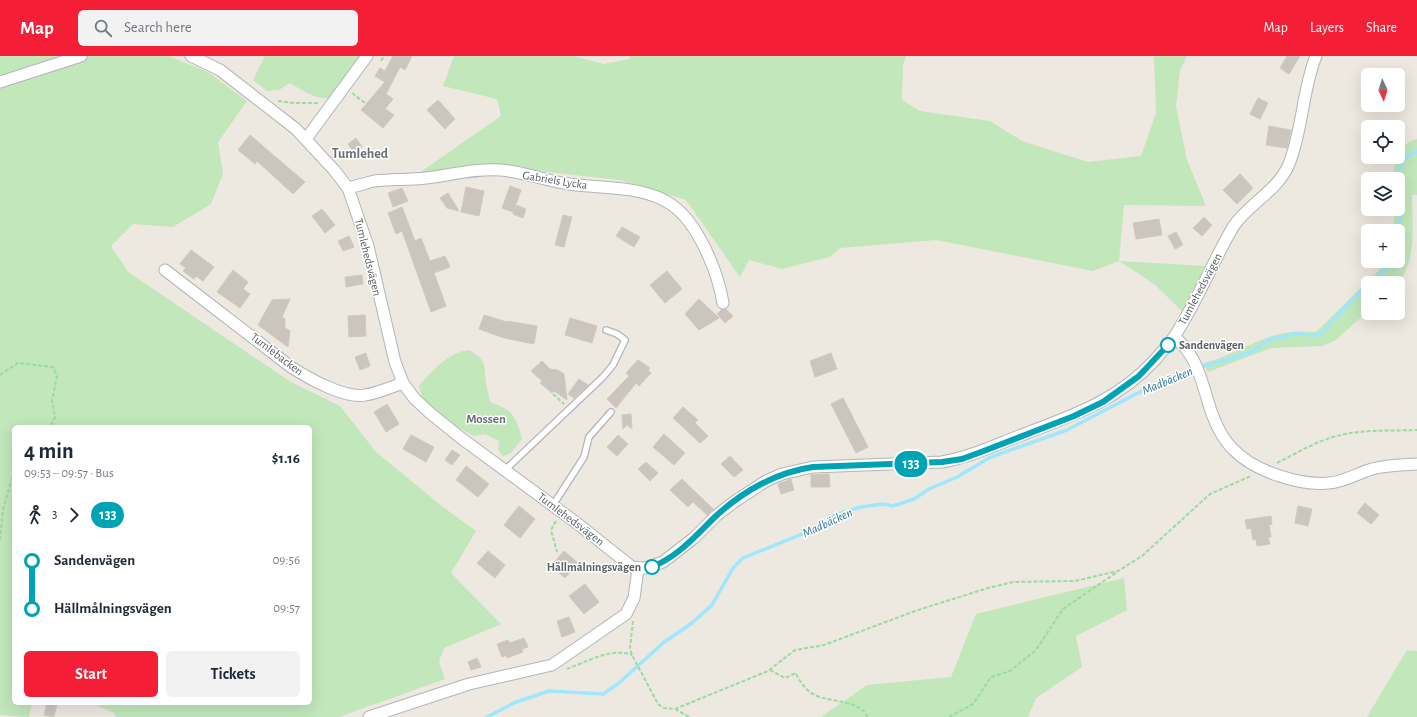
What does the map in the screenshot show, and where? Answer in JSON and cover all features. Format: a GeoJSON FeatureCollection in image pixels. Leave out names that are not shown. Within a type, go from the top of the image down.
{"type":"FeatureCollection","features":[{"type":"Feature","properties":{"kind":"street"},"geometry":{"type":"LineString","coordinates":[[0,82],[81,56]]}},
{"type":"Feature","properties":{"kind":"street","name":"Tumlehedsvägen"},"geometry":{"type":"LineString","coordinates":[[191,56],[220,70],[242,86],[306,139],[348,188],[368,246],[385,326],[395,362],[403,383],[414,398],[430,413],[600,540],[626,564],[638,569],[652,567],[662,562],[694,538],[717,515],[734,502],[766,481],[782,474],[813,467],[942,462],[962,459],[1074,416],[1103,402],[1139,376],[1174,337],[1201,292],[1234,226],[1243,215],[1279,180],[1288,166],[1299,136],[1306,91],[1316,56]]}},
{"type":"Feature","properties":{"kind":"street"},"geometry":{"type":"LineString","coordinates":[[306,139],[367,56]]}},
{"type":"Feature","properties":{"kind":"street","name":"Gabriels Lycka"},"geometry":{"type":"LineString","coordinates":[[348,188],[374,182],[426,178],[489,169],[503,170],[570,184],[606,186],[658,198],[672,205],[687,218],[698,234],[720,286],[723,303]]}},
{"type":"Feature","properties":{"kind":"street","name":"Tumlebacken"},"geometry":{"type":"LineString","coordinates":[[165,270],[291,368],[311,380],[348,393],[364,396],[403,383]]}},
{"type":"Feature","properties":{"kind":"street"},"geometry":{"type":"LineString","coordinates":[[1174,337],[1188,349],[1196,365],[1215,420],[1225,439],[1233,450],[1242,458],[1264,470],[1296,481],[1316,484],[1340,481],[1372,469],[1417,464]]}},
{"type":"Feature","properties":{"kind":"street"},"geometry":{"type":"LineString","coordinates":[[369,717],[469,684],[552,665],[626,614],[634,598],[638,569]]}},
{"type":"Feature","properties":{"kind":"lane"},"geometry":{"type":"LineString","coordinates":[[506,470],[603,377],[612,365],[625,340],[618,334],[606,330]]}},
{"type":"Feature","properties":{"kind":"lane"},"geometry":{"type":"LineString","coordinates":[[553,505],[584,457],[589,437],[611,412]]}},
{"type":"Feature","properties":{"kind":"path"},"geometry":{"type":"LineString","coordinates":[[381,61],[384,56]]}},
{"type":"Feature","properties":{"kind":"path"},"geometry":{"type":"LineString","coordinates":[[344,88],[365,103]]}},
{"type":"Feature","properties":{"kind":"path"},"geometry":{"type":"LineString","coordinates":[[273,100],[293,103],[334,102]]}},
{"type":"Feature","properties":{"kind":"path"},"geometry":{"type":"LineString","coordinates":[[0,375],[18,363],[53,367],[57,376],[52,401],[55,417],[51,425]]}},
{"type":"Feature","properties":{"kind":"path"},"geometry":{"type":"LineString","coordinates":[[553,394],[565,405]]}},
{"type":"Feature","properties":{"kind":"path"},"geometry":{"type":"LineString","coordinates":[[949,717],[973,704],[991,677],[1010,671],[1036,650],[1063,609],[1142,556],[1178,521],[1210,494],[1234,485],[1314,444],[1334,437],[1361,433],[1417,430]]}},
{"type":"Feature","properties":{"kind":"path"},"geometry":{"type":"LineString","coordinates":[[0,540],[3,510],[12,478]]}},
{"type":"Feature","properties":{"kind":"path"},"geometry":{"type":"LineString","coordinates":[[558,552],[551,530],[563,513]]}},
{"type":"Feature","properties":{"kind":"path"},"geometry":{"type":"LineString","coordinates":[[675,709],[770,670],[795,650],[824,645],[915,611],[988,588],[1013,582],[1075,581],[1118,571]]}},
{"type":"Feature","properties":{"kind":"path"},"geometry":{"type":"LineString","coordinates":[[634,598],[630,648],[634,660],[658,704],[664,708],[675,709],[689,717]]}},
{"type":"Feature","properties":{"kind":"path"},"geometry":{"type":"LineString","coordinates":[[552,665],[556,670],[565,670],[609,654],[624,652],[632,655]]}},
{"type":"Feature","properties":{"kind":"path"},"geometry":{"type":"LineString","coordinates":[[770,670],[784,678],[796,674],[803,685],[816,696],[854,704],[868,717]]}},
{"type":"Feature","properties":{"kind":"green space"},"geometry":{"type":"Polygon","coordinates":[[[0,56],[168,56],[208,72],[247,101],[218,142],[223,174],[211,204],[173,227],[133,224],[111,246],[128,272],[291,382],[340,406],[376,452],[443,507],[476,531],[451,573],[501,624],[444,648],[439,661],[445,679],[339,717],[116,717],[114,713],[96,705],[312,705],[312,425],[12,425],[12,705],[32,705],[29,717],[0,715],[0,56]]]}},
{"type":"Feature","properties":{"kind":"green space"},"geometry":{"type":"Polygon","coordinates":[[[265,56],[361,56],[331,98],[320,98],[290,83],[279,90],[267,91],[253,80],[265,56]]]}},
{"type":"Feature","properties":{"kind":"green space"},"geometry":{"type":"Polygon","coordinates":[[[454,56],[573,56],[604,64],[629,59],[631,56],[906,56],[903,65],[902,100],[920,111],[990,121],[1022,141],[1088,162],[1141,156],[1156,113],[1154,56],[1187,56],[1180,70],[1176,107],[1187,160],[1206,206],[1124,205],[1119,261],[1093,271],[936,240],[840,248],[830,257],[782,269],[749,260],[740,277],[686,200],[620,180],[492,166],[419,173],[501,116],[497,99],[443,86],[454,56]]]}},
{"type":"Feature","properties":{"kind":"green space"},"geometry":{"type":"Polygon","coordinates":[[[1417,139],[1417,195],[1412,195],[1413,230],[1411,253],[1408,264],[1403,276],[1373,276],[1381,268],[1405,268],[1405,224],[1394,224],[1394,216],[1405,216],[1405,172],[1394,172],[1395,164],[1405,164],[1405,146],[1411,141],[1417,139]]]}},
{"type":"Feature","properties":{"kind":"green space"},"geometry":{"type":"Polygon","coordinates":[[[1119,261],[1205,266],[1182,311],[1154,284],[1119,261]]]}},
{"type":"Feature","properties":{"kind":"green space"},"geometry":{"type":"Polygon","coordinates":[[[1361,288],[1361,317],[1336,340],[1322,346],[1271,348],[1208,372],[1203,363],[1223,357],[1260,340],[1279,334],[1302,331],[1316,332],[1361,288]]]}},
{"type":"Feature","properties":{"kind":"green space"},"geometry":{"type":"Polygon","coordinates":[[[469,350],[479,357],[484,364],[490,402],[509,411],[515,419],[520,431],[522,439],[511,453],[503,456],[498,450],[499,441],[485,434],[474,436],[448,422],[433,411],[422,396],[419,386],[429,374],[454,354],[469,350]]]}},
{"type":"Feature","properties":{"kind":"green space"},"geometry":{"type":"Polygon","coordinates":[[[1124,578],[1127,610],[1076,636],[1082,667],[1036,698],[1028,717],[821,717],[867,685],[951,677],[976,614],[1124,578]]]}},
{"type":"Feature","properties":{"kind":"green space"},"geometry":{"type":"Polygon","coordinates":[[[1407,650],[1417,651],[1417,717],[1367,717],[1407,650]]]}},
{"type":"Feature","properties":{"kind":"building"},"geometry":{"type":"Polygon","coordinates":[[[393,56],[412,56],[405,70],[400,67],[386,94],[393,99],[385,109],[394,115],[383,128],[361,110],[385,82],[375,76],[380,68],[385,71],[393,56]]]}},
{"type":"Feature","properties":{"kind":"building"},"geometry":{"type":"Polygon","coordinates":[[[1287,56],[1300,56],[1289,74],[1280,68],[1287,56]]]}},
{"type":"Feature","properties":{"kind":"building"},"geometry":{"type":"Polygon","coordinates":[[[1258,98],[1268,103],[1260,119],[1250,114],[1258,98]]]}},
{"type":"Feature","properties":{"kind":"building"},"geometry":{"type":"Polygon","coordinates":[[[438,100],[455,119],[445,129],[427,110],[438,100]]]}},
{"type":"Feature","properties":{"kind":"building"},"geometry":{"type":"Polygon","coordinates":[[[1269,126],[1291,130],[1287,148],[1266,145],[1269,126]]]}},
{"type":"Feature","properties":{"kind":"building"},"geometry":{"type":"Polygon","coordinates":[[[250,135],[305,182],[293,194],[257,161],[255,164],[238,150],[250,135]]]}},
{"type":"Feature","properties":{"kind":"building"},"geometry":{"type":"Polygon","coordinates":[[[356,138],[362,147],[354,152],[348,144],[356,138]]]}},
{"type":"Feature","properties":{"kind":"building"},"geometry":{"type":"Polygon","coordinates":[[[1240,174],[1253,188],[1237,204],[1223,190],[1240,174]]]}},
{"type":"Feature","properties":{"kind":"building"},"geometry":{"type":"Polygon","coordinates":[[[510,186],[521,190],[513,212],[502,208],[510,186]]]}},
{"type":"Feature","properties":{"kind":"building"},"geometry":{"type":"Polygon","coordinates":[[[466,187],[484,191],[479,216],[461,212],[466,187]]]}},
{"type":"Feature","properties":{"kind":"building"},"geometry":{"type":"Polygon","coordinates":[[[402,188],[408,201],[393,207],[388,193],[402,188]]]}},
{"type":"Feature","properties":{"kind":"building"},"geometry":{"type":"Polygon","coordinates":[[[448,193],[459,211],[447,208],[440,198],[448,193]]]}},
{"type":"Feature","properties":{"kind":"building"},"geometry":{"type":"Polygon","coordinates":[[[516,205],[526,209],[523,218],[513,214],[516,205]]]}},
{"type":"Feature","properties":{"kind":"building"},"geometry":{"type":"Polygon","coordinates":[[[402,207],[415,241],[421,238],[430,261],[445,256],[450,267],[434,273],[446,306],[431,312],[402,231],[396,234],[388,213],[402,207]]]}},
{"type":"Feature","properties":{"kind":"building"},"geometry":{"type":"Polygon","coordinates":[[[322,209],[335,225],[325,233],[312,216],[322,209]]]}},
{"type":"Feature","properties":{"kind":"building"},"geometry":{"type":"Polygon","coordinates":[[[563,215],[572,217],[564,247],[555,245],[563,215]]]}},
{"type":"Feature","properties":{"kind":"building"},"geometry":{"type":"Polygon","coordinates":[[[1204,217],[1212,225],[1202,236],[1193,228],[1204,217]]]}},
{"type":"Feature","properties":{"kind":"building"},"geometry":{"type":"Polygon","coordinates":[[[1159,219],[1162,235],[1136,239],[1133,223],[1159,219]]]}},
{"type":"Feature","properties":{"kind":"building"},"geometry":{"type":"Polygon","coordinates":[[[622,227],[640,237],[634,247],[616,236],[622,227]]]}},
{"type":"Feature","properties":{"kind":"building"},"geometry":{"type":"Polygon","coordinates":[[[1176,232],[1183,245],[1175,249],[1168,236],[1176,232]]]}},
{"type":"Feature","properties":{"kind":"building"},"geometry":{"type":"Polygon","coordinates":[[[349,236],[354,247],[343,251],[338,241],[349,236]]]}},
{"type":"Feature","properties":{"kind":"building"},"geometry":{"type":"Polygon","coordinates":[[[191,250],[214,267],[203,281],[196,276],[194,279],[183,271],[186,268],[180,264],[191,250]]]}},
{"type":"Feature","properties":{"kind":"building"},"geometry":{"type":"Polygon","coordinates":[[[233,270],[248,282],[243,289],[250,294],[240,308],[217,292],[233,270]]]}},
{"type":"Feature","properties":{"kind":"building"},"geometry":{"type":"Polygon","coordinates":[[[667,271],[682,289],[665,303],[650,285],[667,271]]]}},
{"type":"Feature","properties":{"kind":"building"},"geometry":{"type":"Polygon","coordinates":[[[362,275],[363,284],[346,287],[345,277],[362,275]]]}},
{"type":"Feature","properties":{"kind":"building"},"geometry":{"type":"Polygon","coordinates":[[[290,299],[282,317],[285,319],[285,328],[290,331],[288,347],[258,325],[272,300],[290,299]]]}},
{"type":"Feature","properties":{"kind":"building"},"geometry":{"type":"Polygon","coordinates":[[[699,299],[719,318],[699,330],[685,314],[699,299]]]}},
{"type":"Feature","properties":{"kind":"building"},"geometry":{"type":"Polygon","coordinates":[[[726,309],[733,316],[725,323],[717,314],[721,310],[726,309]]]}},
{"type":"Feature","properties":{"kind":"building"},"geometry":{"type":"Polygon","coordinates":[[[365,315],[366,336],[349,337],[348,316],[365,315]]]}},
{"type":"Feature","properties":{"kind":"building"},"geometry":{"type":"Polygon","coordinates":[[[484,315],[507,322],[537,326],[534,344],[504,338],[479,329],[484,315]]]}},
{"type":"Feature","properties":{"kind":"building"},"geometry":{"type":"Polygon","coordinates":[[[570,318],[597,326],[592,343],[565,335],[570,318]]]}},
{"type":"Feature","properties":{"kind":"building"},"geometry":{"type":"Polygon","coordinates":[[[366,353],[370,366],[360,370],[355,357],[366,353]]]}},
{"type":"Feature","properties":{"kind":"building"},"geometry":{"type":"Polygon","coordinates":[[[831,353],[837,369],[815,377],[810,361],[831,353]]]}},
{"type":"Feature","properties":{"kind":"building"},"geometry":{"type":"Polygon","coordinates":[[[638,360],[650,368],[648,370],[651,373],[639,386],[636,383],[616,408],[607,399],[629,376],[626,373],[638,360]]]}},
{"type":"Feature","properties":{"kind":"building"},"geometry":{"type":"Polygon","coordinates":[[[542,361],[550,369],[558,370],[564,374],[567,400],[554,391],[552,393],[540,383],[542,381],[531,371],[542,361]]]}},
{"type":"Feature","properties":{"kind":"building"},"geometry":{"type":"Polygon","coordinates":[[[579,379],[588,385],[574,398],[568,394],[579,379]]]}},
{"type":"Feature","properties":{"kind":"building"},"geometry":{"type":"Polygon","coordinates":[[[843,398],[868,447],[856,453],[831,404],[843,398]]]}},
{"type":"Feature","properties":{"kind":"building"},"geometry":{"type":"Polygon","coordinates":[[[387,404],[399,424],[386,432],[374,412],[387,404]]]}},
{"type":"Feature","properties":{"kind":"building"},"geometry":{"type":"Polygon","coordinates":[[[683,407],[698,420],[695,423],[708,436],[700,443],[673,418],[683,407]]]}},
{"type":"Feature","properties":{"kind":"building"},"geometry":{"type":"Polygon","coordinates":[[[631,414],[632,429],[627,425],[623,429],[622,415],[631,414]]]}},
{"type":"Feature","properties":{"kind":"building"},"geometry":{"type":"Polygon","coordinates":[[[664,434],[685,453],[674,465],[653,447],[664,434]]]}},
{"type":"Feature","properties":{"kind":"building"},"geometry":{"type":"Polygon","coordinates":[[[411,435],[434,447],[426,462],[403,449],[411,435]]]}},
{"type":"Feature","properties":{"kind":"building"},"geometry":{"type":"Polygon","coordinates":[[[618,435],[628,444],[617,456],[607,447],[618,435]]]}},
{"type":"Feature","properties":{"kind":"building"},"geometry":{"type":"Polygon","coordinates":[[[452,450],[460,455],[452,465],[445,460],[452,450]]]}},
{"type":"Feature","properties":{"kind":"building"},"geometry":{"type":"Polygon","coordinates":[[[730,456],[743,470],[734,477],[721,464],[730,456]]]}},
{"type":"Feature","properties":{"kind":"building"},"geometry":{"type":"Polygon","coordinates":[[[646,462],[658,473],[650,481],[638,469],[646,462]]]}},
{"type":"Feature","properties":{"kind":"building"},"geometry":{"type":"Polygon","coordinates":[[[466,466],[489,484],[478,497],[456,480],[466,466]]]}},
{"type":"Feature","properties":{"kind":"building"},"geometry":{"type":"Polygon","coordinates":[[[829,474],[830,487],[811,487],[811,475],[829,474]]]}},
{"type":"Feature","properties":{"kind":"building"},"geometry":{"type":"Polygon","coordinates":[[[682,479],[713,509],[707,515],[693,502],[688,507],[670,490],[682,479]]]}},
{"type":"Feature","properties":{"kind":"building"},"geometry":{"type":"Polygon","coordinates":[[[791,479],[794,490],[781,494],[778,484],[791,479]]]}},
{"type":"Feature","properties":{"kind":"building"},"geometry":{"type":"Polygon","coordinates":[[[1365,503],[1379,515],[1371,524],[1357,513],[1365,503]]]}},
{"type":"Feature","properties":{"kind":"building"},"geometry":{"type":"Polygon","coordinates":[[[519,506],[535,519],[520,538],[504,525],[519,506]]]}},
{"type":"Feature","properties":{"kind":"building"},"geometry":{"type":"Polygon","coordinates":[[[1298,506],[1312,509],[1308,526],[1295,523],[1298,506]]]}},
{"type":"Feature","properties":{"kind":"building"},"geometry":{"type":"Polygon","coordinates":[[[1271,516],[1272,524],[1269,525],[1271,537],[1268,537],[1270,544],[1257,546],[1256,539],[1253,540],[1251,528],[1247,529],[1245,520],[1271,516]]]}},
{"type":"Feature","properties":{"kind":"building"},"geometry":{"type":"Polygon","coordinates":[[[488,551],[505,565],[495,578],[477,563],[488,551]]]}},
{"type":"Feature","properties":{"kind":"building"},"geometry":{"type":"Polygon","coordinates":[[[564,551],[578,563],[565,578],[551,566],[564,551]]]}},
{"type":"Feature","properties":{"kind":"building"},"geometry":{"type":"Polygon","coordinates":[[[585,584],[599,602],[584,614],[569,596],[585,584]]]}},
{"type":"Feature","properties":{"kind":"building"},"geometry":{"type":"Polygon","coordinates":[[[569,617],[575,632],[562,637],[557,621],[569,617]]]}},
{"type":"Feature","properties":{"kind":"building"},"geometry":{"type":"Polygon","coordinates":[[[524,638],[528,647],[522,649],[523,652],[507,658],[506,655],[502,657],[497,644],[508,640],[510,643],[524,638]]]}},
{"type":"Feature","properties":{"kind":"building"},"geometry":{"type":"Polygon","coordinates":[[[477,658],[481,667],[471,670],[468,662],[477,658]]]}},
{"type":"Feature","properties":{"kind":"building"},"geometry":{"type":"Polygon","coordinates":[[[46,705],[57,705],[54,717],[44,715],[46,705]]]}},
{"type":"Feature","properties":{"kind":"waterway","name":"Madbäcken"},"geometry":{"type":"LineString","coordinates":[[1399,224],[1401,212],[1398,178],[1403,160],[1417,151]]}},
{"type":"Feature","properties":{"kind":"waterway","name":"Madbäcken"},"geometry":{"type":"LineString","coordinates":[[1378,276],[1387,268]]}},
{"type":"Feature","properties":{"kind":"waterway","name":"Madbäcken"},"geometry":{"type":"LineString","coordinates":[[487,717],[516,702],[549,691],[603,694],[619,683],[663,643],[692,623],[712,605],[733,568],[743,558],[817,528],[835,515],[861,507],[883,504],[893,506],[914,499],[929,489],[957,477],[991,457],[1067,430],[1136,394],[1189,370],[1253,351],[1269,340],[1295,334],[1319,335],[1361,291]]}},
{"type":"Feature","properties":{"kind":"bus line","name":"133"},"geometry":{"type":"LineString","coordinates":[[652,567],[677,553],[717,515],[734,502],[757,486],[782,474],[813,467],[942,462],[962,459],[1006,441],[1052,425],[1103,402],[1139,376],[1168,345]]}},
{"type":"Feature","properties":{"kind":"place","name":"Sandenvägen"},"geometry":{"type":"Point","coordinates":[1168,345]}},
{"type":"Feature","properties":{"kind":"place","name":"Hällmålningsvägen"},"geometry":{"type":"Point","coordinates":[652,567]}},
{"type":"Feature","properties":{"kind":"district","name":"Tumlehed"},"geometry":{"type":"Point","coordinates":[360,153]}},
{"type":"Feature","properties":{"kind":"district","name":"Mossen"},"geometry":{"type":"Point","coordinates":[486,418]}}]}
